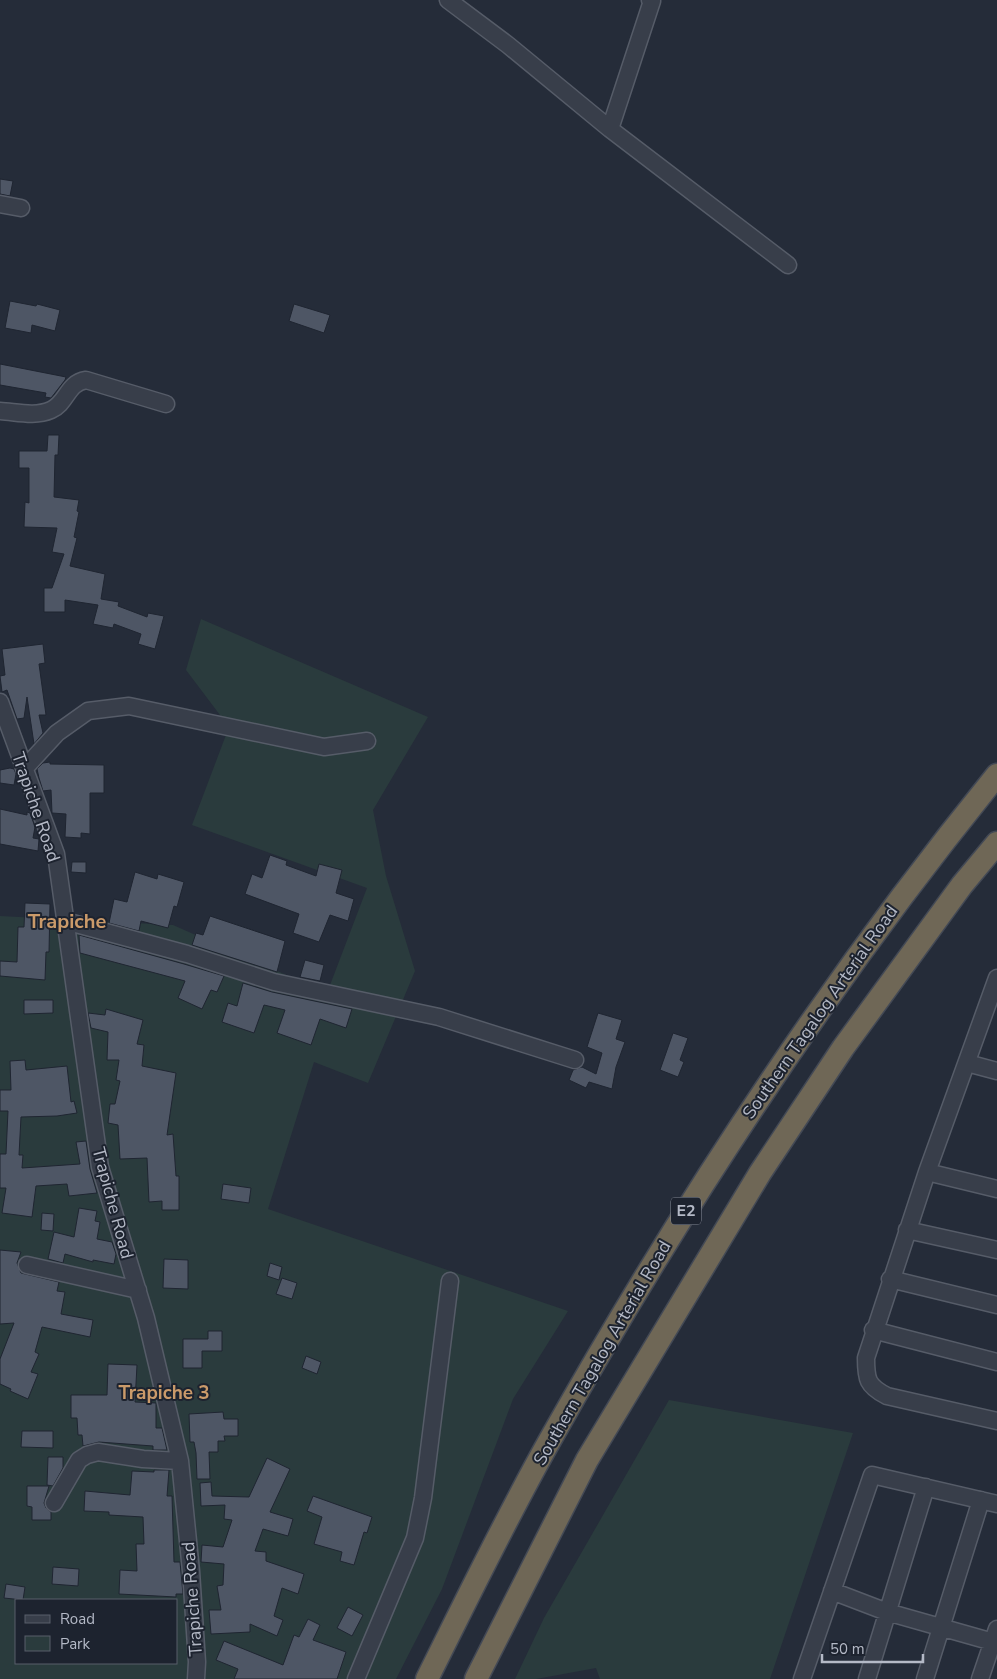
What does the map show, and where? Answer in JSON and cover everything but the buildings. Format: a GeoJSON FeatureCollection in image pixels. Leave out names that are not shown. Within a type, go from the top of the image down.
{"type":"FeatureCollection","features":[{"type":"Feature","properties":{"kind":"highway","name":"Southern Tagalog Arterial Road"},"geometry":{"type":"LineString","coordinates":[[426,1679],[549,1442],[633,1297],[725,1147],[811,1020],[937,849],[997,775]]}},
{"type":"Feature","properties":{"kind":"highway","name":"E2"},"geometry":{"type":"LineString","coordinates":[[476,1679],[587,1460],[760,1172],[843,1048],[962,885],[997,843]]}},
{"type":"Feature","properties":{"kind":"street"},"geometry":{"type":"LineString","coordinates":[[448,0],[508,45],[610,129],[788,265]]}},
{"type":"Feature","properties":{"kind":"street"},"geometry":{"type":"LineString","coordinates":[[610,129],[652,1],[650,0]]}},
{"type":"Feature","properties":{"kind":"street"},"geometry":{"type":"LineString","coordinates":[[0,204],[21,208]]}},
{"type":"Feature","properties":{"kind":"street"},"geometry":{"type":"LineString","coordinates":[[0,411],[34,414],[52,410],[63,400],[71,387],[78,382],[86,380],[166,404]]}},
{"type":"Feature","properties":{"kind":"street","name":"Trapiche Road"},"geometry":{"type":"LineString","coordinates":[[0,702],[56,854],[64,922],[100,1167],[138,1290],[180,1461],[191,1570],[197,1662],[196,1679]]}},
{"type":"Feature","properties":{"kind":"street"},"geometry":{"type":"LineString","coordinates":[[24,769],[57,733],[88,711],[128,706],[324,747],[367,740]]}},
{"type":"Feature","properties":{"kind":"street"},"geometry":{"type":"LineString","coordinates":[[64,922],[187,954],[274,982],[439,1017],[575,1060]]}},
{"type":"Feature","properties":{"kind":"street"},"geometry":{"type":"LineString","coordinates":[[997,978],[992,1011],[967,1063],[927,1172],[873,1330],[866,1358],[866,1377],[874,1390],[887,1396],[997,1421]]}},
{"type":"Feature","properties":{"kind":"street"},"geometry":{"type":"LineString","coordinates":[[967,1063],[997,1071]]}},
{"type":"Feature","properties":{"kind":"street"},"geometry":{"type":"LineString","coordinates":[[927,1172],[997,1189]]}},
{"type":"Feature","properties":{"kind":"street"},"geometry":{"type":"LineString","coordinates":[[907,1230],[997,1250]]}},
{"type":"Feature","properties":{"kind":"street"},"geometry":{"type":"LineString","coordinates":[[27,1265],[138,1290]]}},
{"type":"Feature","properties":{"kind":"street"},"geometry":{"type":"LineString","coordinates":[[890,1279],[997,1305]]}},
{"type":"Feature","properties":{"kind":"street"},"geometry":{"type":"LineString","coordinates":[[356,1679],[415,1538],[423,1498],[450,1281]]}},
{"type":"Feature","properties":{"kind":"street"},"geometry":{"type":"LineString","coordinates":[[873,1330],[997,1362]]}},
{"type":"Feature","properties":{"kind":"street"},"geometry":{"type":"LineString","coordinates":[[54,1503],[79,1460],[87,1455],[98,1452],[143,1459],[180,1461]]}},
{"type":"Feature","properties":{"kind":"street"},"geometry":{"type":"LineString","coordinates":[[802,1679],[872,1475],[989,1502],[941,1628],[925,1679]]}},
{"type":"Feature","properties":{"kind":"street"},"geometry":{"type":"LineString","coordinates":[[867,1679],[926,1487]]}},
{"type":"Feature","properties":{"kind":"street"},"geometry":{"type":"LineString","coordinates":[[832,1591],[887,1612],[941,1628],[995,1636],[980,1679]]}},
{"type":"Feature","properties":{"kind":"green space"},"geometry":{"type":"Polygon","coordinates":[[[201,619],[428,717],[373,810],[386,876],[415,971],[368,1083],[314,1062],[268,1209],[568,1311],[513,1399],[442,1589],[396,1679],[0,1679],[0,916],[173,925],[327,993],[367,888],[192,825],[229,727],[186,670],[201,619]]]}},
{"type":"Feature","properties":{"kind":"green space"},"geometry":{"type":"Polygon","coordinates":[[[669,1400],[853,1433],[770,1679],[600,1679],[596,1668],[536,1679],[515,1679],[544,1618],[669,1400]]]}},
{"type":"Feature","properties":{"kind":"district","name":"Trapiche"},"geometry":{"type":"Point","coordinates":[67,921]}},
{"type":"Feature","properties":{"kind":"district","name":"Trapiche 3"},"geometry":{"type":"Point","coordinates":[164,1393]}}]}
